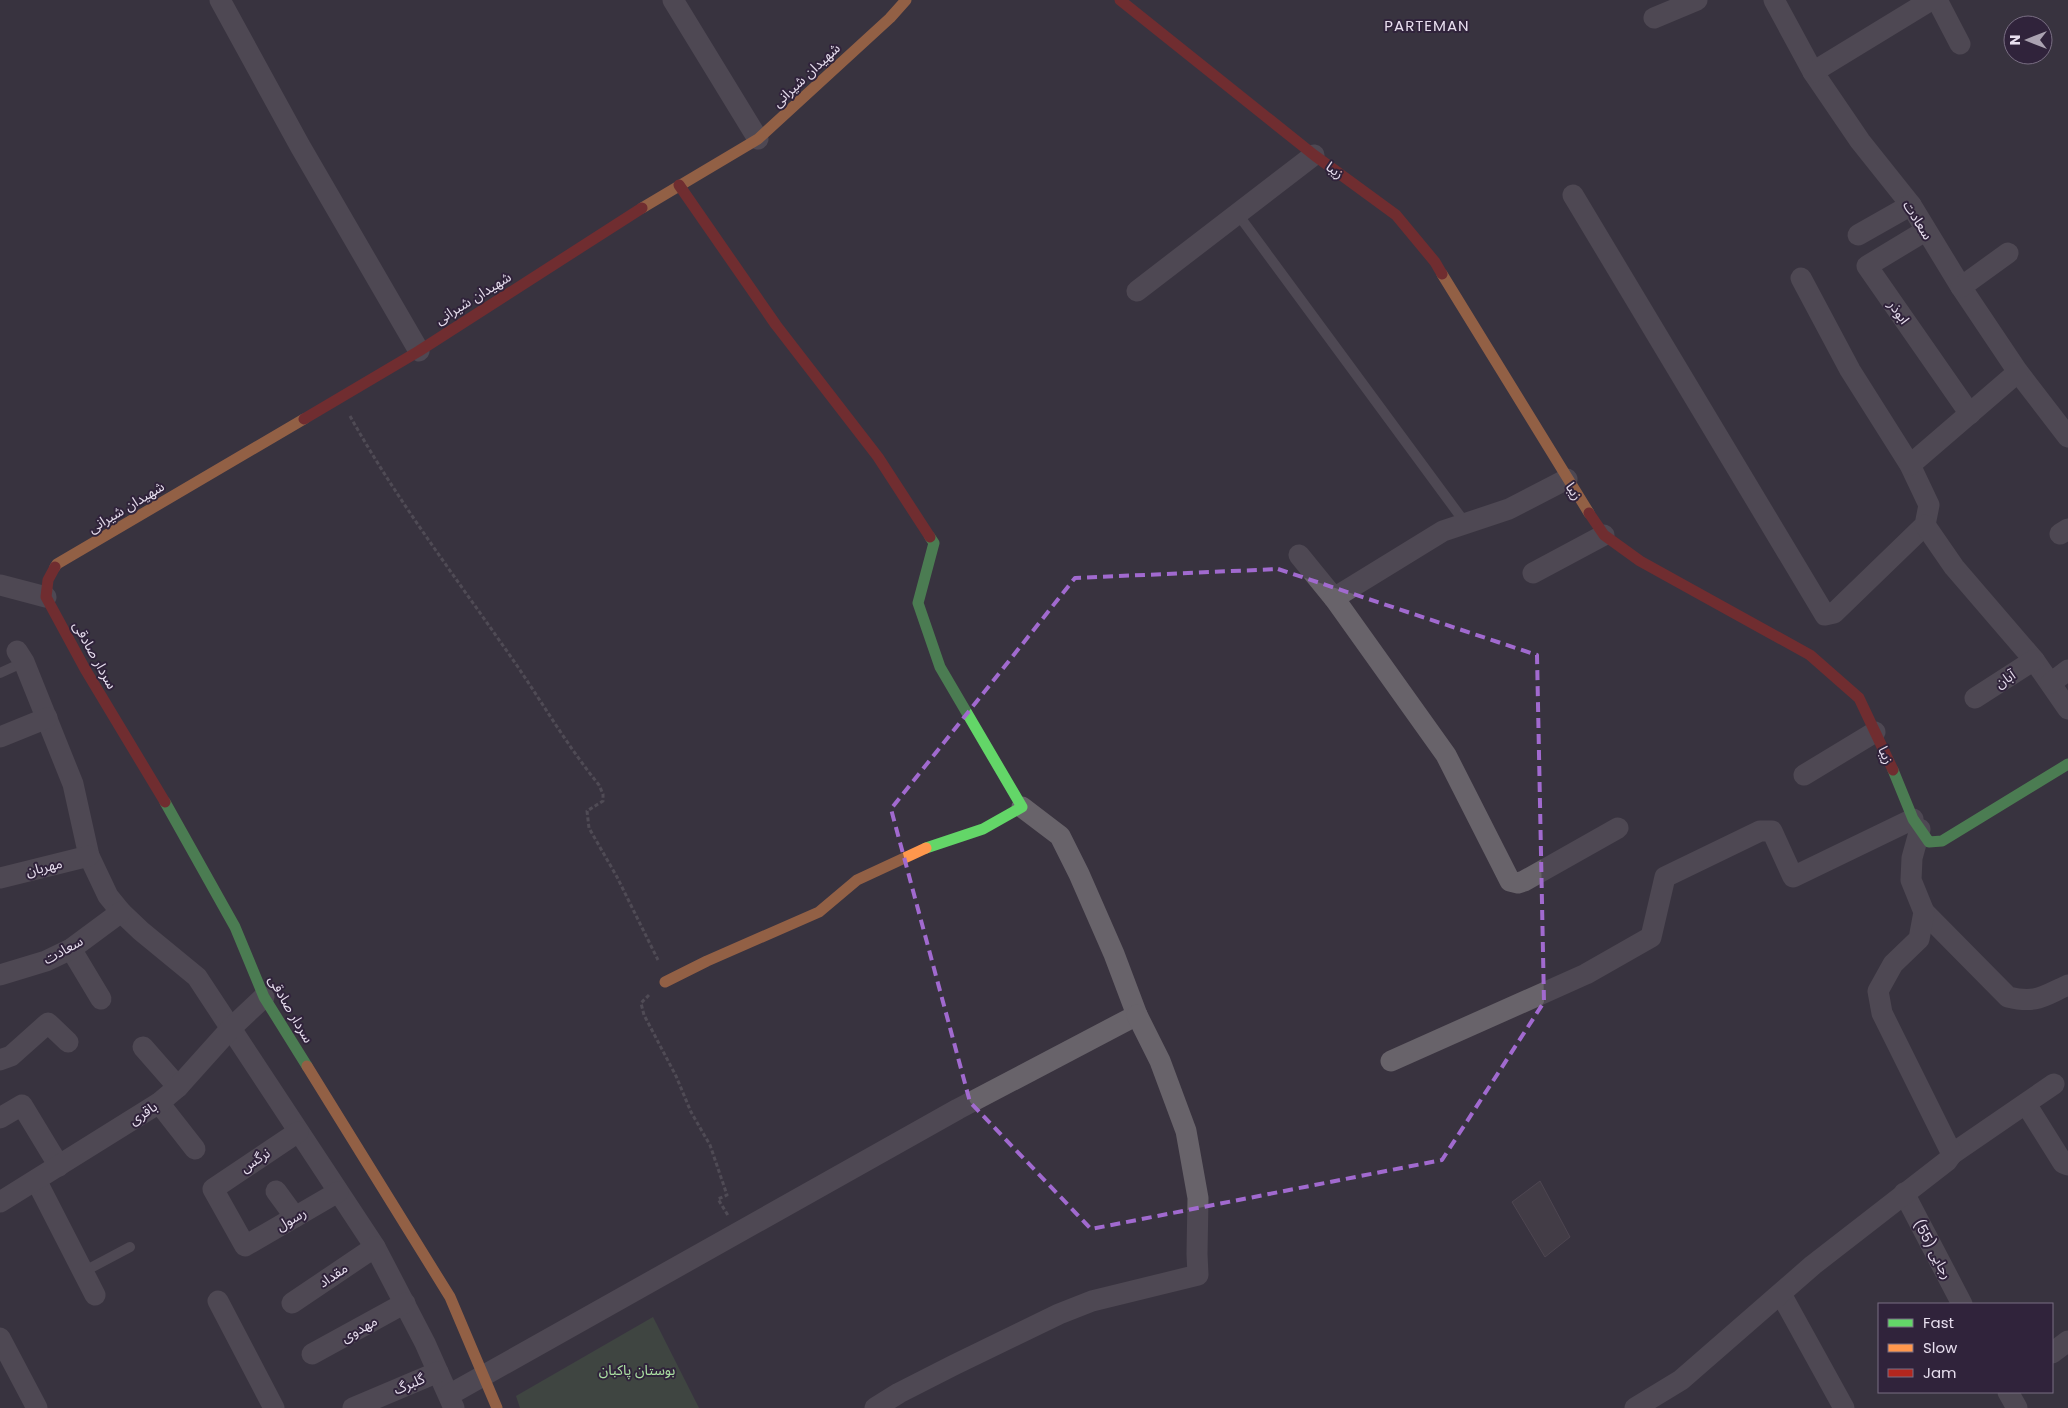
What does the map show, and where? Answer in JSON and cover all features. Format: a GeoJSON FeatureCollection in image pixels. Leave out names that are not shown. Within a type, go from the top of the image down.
{"type":"FeatureCollection","features":[{"type":"Feature","properties":{"kind":"street"},"geometry":{"type":"LineString","coordinates":[[220,0],[300,146],[419,351]]}},
{"type":"Feature","properties":{"kind":"street"},"geometry":{"type":"LineString","coordinates":[[673,0],[758,139]]}},
{"type":"Feature","properties":{"kind":"street","name":"شهیدان شیرانی"},"geometry":{"type":"LineString","coordinates":[[46,597],[48,580],[57,564],[419,351],[679,185],[758,139],[890,18],[906,0]]}},
{"type":"Feature","properties":{"kind":"street","name":"زیبا"},"geometry":{"type":"LineString","coordinates":[[1120,0],[1314,156],[1396,215],[1435,262],[1567,479],[1604,535],[1640,561],[1810,655],[1859,698],[1916,824]]}},
{"type":"Feature","properties":{"kind":"street"},"geometry":{"type":"LineString","coordinates":[[1654,18],[1697,0]]}},
{"type":"Feature","properties":{"kind":"street","name":"سعادت"},"geometry":{"type":"LineString","coordinates":[[1774,0],[1813,72],[1860,141],[1911,205],[1925,231],[2018,372],[2068,437]]}},
{"type":"Feature","properties":{"kind":"street"},"geometry":{"type":"LineString","coordinates":[[1813,72],[1930,0]]}},
{"type":"Feature","properties":{"kind":"street"},"geometry":{"type":"LineString","coordinates":[[1937,0],[1960,44]]}},
{"type":"Feature","properties":{"kind":"street"},"geometry":{"type":"LineString","coordinates":[[1137,291],[1314,156]]}},
{"type":"Feature","properties":{"kind":"street"},"geometry":{"type":"LineString","coordinates":[[679,185],[776,325],[878,457],[934,543],[918,603],[940,667],[1022,807],[1060,836],[1079,874],[1114,954],[1137,1015],[1160,1061],[1186,1131],[1198,1198],[1198,1275],[1092,1301],[1059,1314],[899,1393],[876,1408]]}},
{"type":"Feature","properties":{"kind":"street"},"geometry":{"type":"LineString","coordinates":[[1573,196],[1825,615],[1834,613],[1925,525],[1929,505],[1910,465],[1850,370],[1801,278]]}},
{"type":"Feature","properties":{"kind":"street"},"geometry":{"type":"LineString","coordinates":[[1858,236],[1911,205]]}},
{"type":"Feature","properties":{"kind":"street","name":"ابوذر"},"geometry":{"type":"LineString","coordinates":[[1925,231],[1867,266],[1970,414]]}},
{"type":"Feature","properties":{"kind":"street"},"geometry":{"type":"LineString","coordinates":[[1961,287],[2008,253]]}},
{"type":"Feature","properties":{"kind":"street"},"geometry":{"type":"LineString","coordinates":[[1910,465],[2018,372]]}},
{"type":"Feature","properties":{"kind":"street"},"geometry":{"type":"LineString","coordinates":[[1334,598],[1443,531],[1509,509],[1567,479]]}},
{"type":"Feature","properties":{"kind":"street"},"geometry":{"type":"LineString","coordinates":[[1925,525],[1954,567],[2034,660],[2068,709]]}},
{"type":"Feature","properties":{"kind":"street"},"geometry":{"type":"LineString","coordinates":[[1533,573],[1604,535]]}},
{"type":"Feature","properties":{"kind":"street"},"geometry":{"type":"LineString","coordinates":[[1298,555],[1334,598],[1446,755],[1510,881],[1518,883],[1524,881],[1618,828]]}},
{"type":"Feature","properties":{"kind":"street"},"geometry":{"type":"LineString","coordinates":[[0,586],[46,597]]}},
{"type":"Feature","properties":{"kind":"street","name":"سردار صادقی"},"geometry":{"type":"LineString","coordinates":[[46,597],[85,669],[175,819],[235,927],[264,997],[450,1297],[497,1408]]}},
{"type":"Feature","properties":{"kind":"street"},"geometry":{"type":"LineString","coordinates":[[21,657],[73,784],[89,856],[108,896],[141,932],[197,977],[375,1248],[405,1304],[452,1402],[483,1376],[958,1109],[1137,1015]]}},
{"type":"Feature","properties":{"kind":"street","name":"آبان"},"geometry":{"type":"LineString","coordinates":[[1975,698],[2034,660]]}},
{"type":"Feature","properties":{"kind":"street"},"geometry":{"type":"LineString","coordinates":[[2051,683],[2068,670]]}},
{"type":"Feature","properties":{"kind":"street"},"geometry":{"type":"LineString","coordinates":[[0,737],[46,718]]}},
{"type":"Feature","properties":{"kind":"street"},"geometry":{"type":"LineString","coordinates":[[1804,775],[1875,732]]}},
{"type":"Feature","properties":{"kind":"street"},"geometry":{"type":"LineString","coordinates":[[1916,824],[1929,842],[1942,841],[2068,764]]}},
{"type":"Feature","properties":{"kind":"street"},"geometry":{"type":"LineString","coordinates":[[665,982],[707,961],[819,912],[857,880],[913,853],[983,829],[1022,807]]}},
{"type":"Feature","properties":{"kind":"street"},"geometry":{"type":"LineString","coordinates":[[1916,824],[1911,880],[1924,912],[2008,997],[2023,1001],[2033,1001],[2068,985]]}},
{"type":"Feature","properties":{"kind":"street"},"geometry":{"type":"LineString","coordinates":[[1391,1060],[1586,974],[1651,937],[1665,877],[1760,831],[1772,830],[1792,877],[1916,824]]}},
{"type":"Feature","properties":{"kind":"street","name":"مهربان"},"geometry":{"type":"LineString","coordinates":[[0,878],[89,856]]}},
{"type":"Feature","properties":{"kind":"street","name":"سعادت"},"geometry":{"type":"LineString","coordinates":[[0,975],[46,961],[71,949],[121,912]]}},
{"type":"Feature","properties":{"kind":"street"},"geometry":{"type":"LineString","coordinates":[[1924,912],[1919,939],[1893,964],[1878,991],[1882,1012],[1952,1154]]}},
{"type":"Feature","properties":{"kind":"street"},"geometry":{"type":"LineString","coordinates":[[71,949],[101,999]]}},
{"type":"Feature","properties":{"kind":"street","name":"باقری"},"geometry":{"type":"LineString","coordinates":[[0,1202],[159,1103],[178,1087],[231,1028],[264,997]]}},
{"type":"Feature","properties":{"kind":"street"},"geometry":{"type":"LineString","coordinates":[[0,1060],[11,1056],[48,1023],[68,1042]]}},
{"type":"Feature","properties":{"kind":"street"},"geometry":{"type":"LineString","coordinates":[[143,1047],[178,1087]]}},
{"type":"Feature","properties":{"kind":"street"},"geometry":{"type":"LineString","coordinates":[[1635,1408],[1681,1380],[1813,1265],[1947,1161],[1952,1154],[2054,1084]]}},
{"type":"Feature","properties":{"kind":"street"},"geometry":{"type":"LineString","coordinates":[[159,1103],[195,1149]]}},
{"type":"Feature","properties":{"kind":"street"},"geometry":{"type":"LineString","coordinates":[[2026,1104],[2063,1163],[2068,1165]]}},
{"type":"Feature","properties":{"kind":"street"},"geometry":{"type":"LineString","coordinates":[[0,1118],[22,1105],[59,1166]]}},
{"type":"Feature","properties":{"kind":"street","name":"نرگس"},"geometry":{"type":"LineString","coordinates":[[245,1246],[213,1189],[298,1132]]}},
{"type":"Feature","properties":{"kind":"street"},"geometry":{"type":"LineString","coordinates":[[36,1180],[95,1296]]}},
{"type":"Feature","properties":{"kind":"street"},"geometry":{"type":"LineString","coordinates":[[276,1191],[295,1217]]}},
{"type":"Feature","properties":{"kind":"street","name":"رسول"},"geometry":{"type":"LineString","coordinates":[[245,1246],[338,1192]]}},
{"type":"Feature","properties":{"kind":"street","name":"رجایی (55)"},"geometry":{"type":"LineString","coordinates":[[1904,1193],[1961,1303]]}},
{"type":"Feature","properties":{"kind":"street","name":"مقداد"},"geometry":{"type":"LineString","coordinates":[[292,1303],[375,1248]]}},
{"type":"Feature","properties":{"kind":"street"},"geometry":{"type":"LineString","coordinates":[[1781,1294],[1844,1408]]}},
{"type":"Feature","properties":{"kind":"street"},"geometry":{"type":"LineString","coordinates":[[218,1301],[274,1408]]}},
{"type":"Feature","properties":{"kind":"street","name":"مهدوی"},"geometry":{"type":"LineString","coordinates":[[312,1354],[405,1304]]}},
{"type":"Feature","properties":{"kind":"street"},"geometry":{"type":"LineString","coordinates":[[0,1338],[37,1408]]}},
{"type":"Feature","properties":{"kind":"street"},"geometry":{"type":"LineString","coordinates":[[2053,1352],[2068,1341]]}},
{"type":"Feature","properties":{"kind":"street","name":"گلبرگ"},"geometry":{"type":"LineString","coordinates":[[353,1408],[438,1372]]}},
{"type":"Feature","properties":{"kind":"street"},"geometry":{"type":"LineString","coordinates":[[2009,1393],[2017,1408]]}},
{"type":"Feature","properties":{"kind":"lane"},"geometry":{"type":"LineString","coordinates":[[1237,213],[1466,524]]}},
{"type":"Feature","properties":{"kind":"lane"},"geometry":{"type":"LineString","coordinates":[[0,673],[21,657]]}},
{"type":"Feature","properties":{"kind":"lane"},"geometry":{"type":"LineString","coordinates":[[83,1272],[130,1247]]}},
{"type":"Feature","properties":{"kind":"path"},"geometry":{"type":"LineString","coordinates":[[340,398],[393,489],[599,785],[603,794],[603,801],[587,811],[589,828],[632,904],[661,967],[665,982],[641,1003],[644,1015],[676,1076],[691,1112],[710,1145],[727,1195],[718,1199],[739,1232]]}},
{"type":"Feature","properties":{"kind":"highlighted area"},"geometry":{"type":"Polygon","coordinates":[[[1278,569],[1537,655],[1544,1002],[1442,1160],[1091,1229],[970,1102],[891,809],[1075,578],[1278,569]]]}},
{"type":"Feature","properties":{"kind":"green space","name":"بوستان پاکبان"},"geometry":{"type":"Polygon","coordinates":[[[653,1317],[699,1408],[520,1408],[516,1396],[653,1317]]]}},
{"type":"Feature","properties":{"kind":"building"},"geometry":{"type":"Polygon","coordinates":[[[1540,1181],[1570,1237],[1545,1257],[1512,1202],[1540,1181]]]}},
{"type":"Feature","properties":{"kind":"traffic: fast"},"geometry":{"type":"LineString","coordinates":[[926,848],[983,829],[1022,807],[940,667],[918,603],[934,543],[930,537]]}},
{"type":"Feature","properties":{"kind":"traffic: fast"},"geometry":{"type":"LineString","coordinates":[[1893,770],[1913,819],[1929,842],[1942,841],[2068,764]]}},
{"type":"Feature","properties":{"kind":"traffic: fast"},"geometry":{"type":"LineString","coordinates":[[165,802],[235,927],[264,997],[307,1066]]}},
{"type":"Feature","properties":{"kind":"traffic: slow"},"geometry":{"type":"LineString","coordinates":[[642,208],[758,139],[890,18],[906,0]]}},
{"type":"Feature","properties":{"kind":"traffic: slow"},"geometry":{"type":"LineString","coordinates":[[1442,274],[1589,513]]}},
{"type":"Feature","properties":{"kind":"traffic: slow"},"geometry":{"type":"LineString","coordinates":[[55,567],[57,564],[304,419]]}},
{"type":"Feature","properties":{"kind":"traffic: slow"},"geometry":{"type":"LineString","coordinates":[[665,982],[707,961],[819,912],[857,880],[926,848]]}},
{"type":"Feature","properties":{"kind":"traffic: slow"},"geometry":{"type":"LineString","coordinates":[[307,1066],[450,1297],[497,1408]]}},
{"type":"Feature","properties":{"kind":"traffic: jam"},"geometry":{"type":"LineString","coordinates":[[1120,0],[1314,155],[1396,215],[1435,262],[1442,274]]}},
{"type":"Feature","properties":{"kind":"traffic: jam"},"geometry":{"type":"LineString","coordinates":[[679,185],[776,325],[878,457],[930,537]]}},
{"type":"Feature","properties":{"kind":"traffic: jam"},"geometry":{"type":"LineString","coordinates":[[304,419],[419,351],[642,208]]}},
{"type":"Feature","properties":{"kind":"traffic: jam"},"geometry":{"type":"LineString","coordinates":[[1589,513],[1604,535],[1640,561],[1810,655],[1859,698],[1893,770]]}},
{"type":"Feature","properties":{"kind":"traffic: jam"},"geometry":{"type":"LineString","coordinates":[[55,567],[48,580],[46,597],[85,669],[165,802]]}},
{"type":"Feature","properties":{"kind":"district","name":"PARTEMAN"},"geometry":{"type":"Point","coordinates":[1427,26]}}]}
